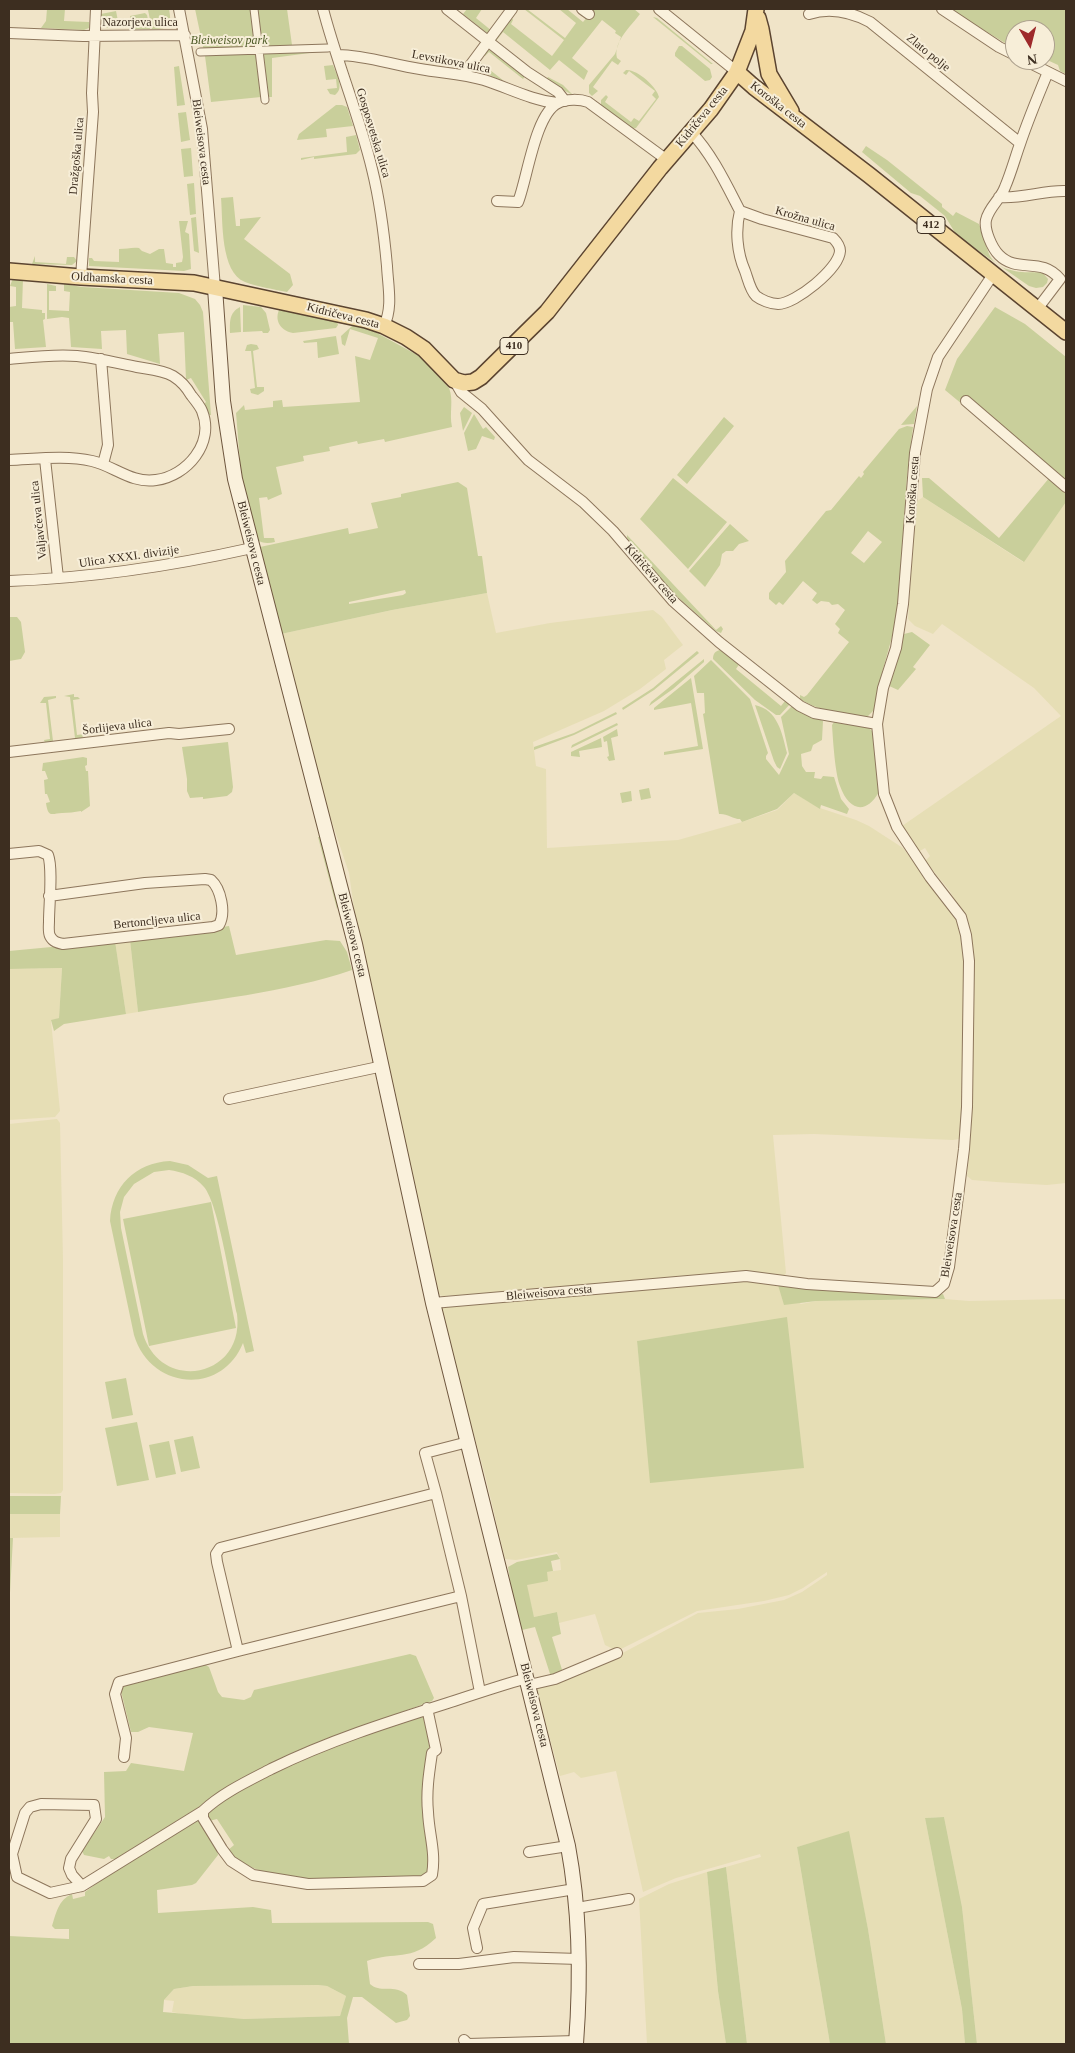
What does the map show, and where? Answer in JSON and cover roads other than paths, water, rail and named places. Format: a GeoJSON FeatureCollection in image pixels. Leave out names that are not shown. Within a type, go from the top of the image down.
{"type":"FeatureCollection","features":[{"type":"Feature","properties":{"kind":"main road","name":"412"},"geometry":{"type":"LineString","coordinates":[[737,72],[753,31],[756,11]]}},
{"type":"Feature","properties":{"kind":"main road","name":"412"},"geometry":{"type":"LineString","coordinates":[[756,11],[769,74],[795,118]]}},
{"type":"Feature","properties":{"kind":"main road","name":"Koroška cesta"},"geometry":{"type":"LineString","coordinates":[[737,72],[994,273],[1066,332]]}},
{"type":"Feature","properties":{"kind":"main road","name":"Kidričeva cesta"},"geometry":{"type":"LineString","coordinates":[[215,288],[366,320],[384,326],[424,349],[454,380],[464,383],[473,382],[511,350],[547,312],[667,160],[711,109],[737,72]]}},
{"type":"Feature","properties":{"kind":"main road","name":"Oldhamska cesta"},"geometry":{"type":"LineString","coordinates":[[9,271],[194,283],[215,288]]}},
{"type":"Feature","properties":{"kind":"main road","name":"Bleiweisova cesta"},"geometry":{"type":"LineString","coordinates":[[215,288],[227,436],[235,479],[338,876],[383,1066],[433,1303],[568,1846],[577,1908],[579,1959],[576,2043]]}},
{"type":"Feature","properties":{"kind":"street","name":"Nazorjeva ulica"},"geometry":{"type":"LineString","coordinates":[[96,9],[96,36]]}},
{"type":"Feature","properties":{"kind":"street","name":"Bleiweisova cesta"},"geometry":{"type":"LineString","coordinates":[[179,9],[204,147],[215,288]]}},
{"type":"Feature","properties":{"kind":"street"},"geometry":{"type":"LineString","coordinates":[[254,9],[265,100]]}},
{"type":"Feature","properties":{"kind":"street","name":"Gosposvetska ulica"},"geometry":{"type":"LineString","coordinates":[[323,9],[370,161],[377,192],[384,234],[390,300],[390,314],[384,326]]}},
{"type":"Feature","properties":{"kind":"street"},"geometry":{"type":"LineString","coordinates":[[447,9],[527,72],[558,92],[561,102],[548,113],[540,131],[526,171],[518,202],[497,201]]}},
{"type":"Feature","properties":{"kind":"street"},"geometry":{"type":"LineString","coordinates":[[462,75],[512,9]]}},
{"type":"Feature","properties":{"kind":"street","name":"Koroška cesta"},"geometry":{"type":"LineString","coordinates":[[659,9],[737,72]]}},
{"type":"Feature","properties":{"kind":"street"},"geometry":{"type":"LineString","coordinates":[[942,9],[1005,50]]}},
{"type":"Feature","properties":{"kind":"street","name":"Zlato polje"},"geometry":{"type":"LineString","coordinates":[[809,14],[817,11],[849,13],[870,22],[1020,143]]}},
{"type":"Feature","properties":{"kind":"street","name":"Nazorjeva ulica"},"geometry":{"type":"LineString","coordinates":[[9,33],[96,36],[184,35]]}},
{"type":"Feature","properties":{"kind":"street","name":"Dražgoška ulica"},"geometry":{"type":"LineString","coordinates":[[81,277],[93,112],[92,93],[96,36]]}},
{"type":"Feature","properties":{"kind":"street"},"geometry":{"type":"LineString","coordinates":[[200,52],[328,48]]}},
{"type":"Feature","properties":{"kind":"street","name":"Levstikova ulica"},"geometry":{"type":"LineString","coordinates":[[338,55],[352,55],[418,69],[462,75],[500,85],[531,98],[561,102]]}},
{"type":"Feature","properties":{"kind":"street"},"geometry":{"type":"LineString","coordinates":[[1044,70],[1066,81]]}},
{"type":"Feature","properties":{"kind":"street"},"geometry":{"type":"LineString","coordinates":[[1038,308],[1060,279],[1055,272],[1044,266],[1010,263],[998,255],[993,247],[986,225],[990,212],[1004,190],[1048,72]]}},
{"type":"Feature","properties":{"kind":"street","name":"Kidričeva cesta"},"geometry":{"type":"LineString","coordinates":[[561,102],[580,99],[588,102],[667,160]]}},
{"type":"Feature","properties":{"kind":"street"},"geometry":{"type":"LineString","coordinates":[[691,132],[712,160],[740,211]]}},
{"type":"Feature","properties":{"kind":"street"},"geometry":{"type":"LineString","coordinates":[[999,197],[1011,198],[1056,190],[1066,191]]}},
{"type":"Feature","properties":{"kind":"street","name":"Krožna ulica"},"geometry":{"type":"LineString","coordinates":[[740,211],[762,219],[833,238],[838,243],[840,251],[837,259],[828,273],[792,299],[778,304],[756,296],[743,267],[736,226],[740,211]]}},
{"type":"Feature","properties":{"kind":"street","name":"Koroška cesta"},"geometry":{"type":"LineString","coordinates":[[877,724],[883,688],[896,648],[903,604],[915,453],[927,389],[938,357],[994,273]]}},
{"type":"Feature","properties":{"kind":"street"},"geometry":{"type":"LineString","coordinates":[[9,359],[76,356],[101,359],[173,376],[186,387],[202,410],[204,435],[197,453],[188,465],[169,477],[155,481],[134,479],[103,464],[73,458],[9,460]]}},
{"type":"Feature","properties":{"kind":"street"},"geometry":{"type":"LineString","coordinates":[[101,359],[108,445],[103,464]]}},
{"type":"Feature","properties":{"kind":"street","name":"Kidričeva cesta"},"geometry":{"type":"LineString","coordinates":[[454,380],[462,392],[478,405],[528,460],[583,502],[613,531],[673,601],[718,642],[800,706],[814,713],[877,724]]}},
{"type":"Feature","properties":{"kind":"street"},"geometry":{"type":"LineString","coordinates":[[966,401],[1066,486]]}},
{"type":"Feature","properties":{"kind":"street","name":"Valjavčeva ulica"},"geometry":{"type":"LineString","coordinates":[[45,459],[58,578]]}},
{"type":"Feature","properties":{"kind":"street","name":"Ulica XXXI. divizije"},"geometry":{"type":"LineString","coordinates":[[9,581],[58,578],[187,562],[252,548]]}},
{"type":"Feature","properties":{"kind":"street","name":"Bleiweisova cesta"},"geometry":{"type":"LineString","coordinates":[[433,1303],[746,1276],[807,1284],[935,1292],[944,1284],[949,1268],[968,1107],[968,960],[966,934],[961,917],[930,877],[897,827],[884,794],[877,724]]}},
{"type":"Feature","properties":{"kind":"street","name":"Šorlijeva ulica"},"geometry":{"type":"LineString","coordinates":[[9,752],[169,733],[178,734],[229,729]]}},
{"type":"Feature","properties":{"kind":"street","name":"Bertoncljeva ulica"},"geometry":{"type":"LineString","coordinates":[[9,854],[39,851],[48,855],[50,865],[49,896],[49,932],[53,940],[63,944],[213,928],[219,925],[222,915],[218,888],[212,880],[205,879],[146,883],[49,896]]}},
{"type":"Feature","properties":{"kind":"street"},"geometry":{"type":"LineString","coordinates":[[229,1099],[383,1066]]}},
{"type":"Feature","properties":{"kind":"street"},"geometry":{"type":"LineString","coordinates":[[468,1442],[425,1453],[461,1596],[480,1692]]}},
{"type":"Feature","properties":{"kind":"street"},"geometry":{"type":"LineString","coordinates":[[238,1651],[217,1562],[216,1554],[220,1548],[436,1493]]}},
{"type":"Feature","properties":{"kind":"street"},"geometry":{"type":"LineString","coordinates":[[124,1757],[126,1738],[115,1694],[119,1682],[461,1596]]}},
{"type":"Feature","properties":{"kind":"street"},"geometry":{"type":"LineString","coordinates":[[82,1886],[72,1875],[69,1868],[72,1859],[96,1820],[94,1805],[41,1804],[30,1808],[25,1813],[12,1854],[17,1877],[50,1894],[82,1886],[203,1811],[233,1790],[308,1751],[354,1733],[480,1692],[528,1681],[555,1679],[617,1653]]}},
{"type":"Feature","properties":{"kind":"street"},"geometry":{"type":"LineString","coordinates":[[203,1811],[203,1818],[222,1849],[232,1861],[253,1875],[308,1884],[423,1881],[432,1875],[434,1860],[428,1812],[428,1781],[432,1753],[436,1750],[427,1708]]}},
{"type":"Feature","properties":{"kind":"street"},"geometry":{"type":"LineString","coordinates":[[529,1852],[568,1846]]}},
{"type":"Feature","properties":{"kind":"street"},"geometry":{"type":"LineString","coordinates":[[477,1948],[473,1928],[483,1904],[575,1889]]}},
{"type":"Feature","properties":{"kind":"street"},"geometry":{"type":"LineString","coordinates":[[577,1908],[629,1899]]}},
{"type":"Feature","properties":{"kind":"street"},"geometry":{"type":"LineString","coordinates":[[419,1964],[459,1964],[514,1957],[579,1959]]}},
{"type":"Feature","properties":{"kind":"street","name":"Bleiweisova cesta"},"geometry":{"type":"LineString","coordinates":[[464,2040],[468,2044],[576,2043]]}},
{"type":"Feature","properties":{"kind":"park label","name":"Bleiweisov park"},"geometry":{"type":"Point","coordinates":[229,41]}}]}
